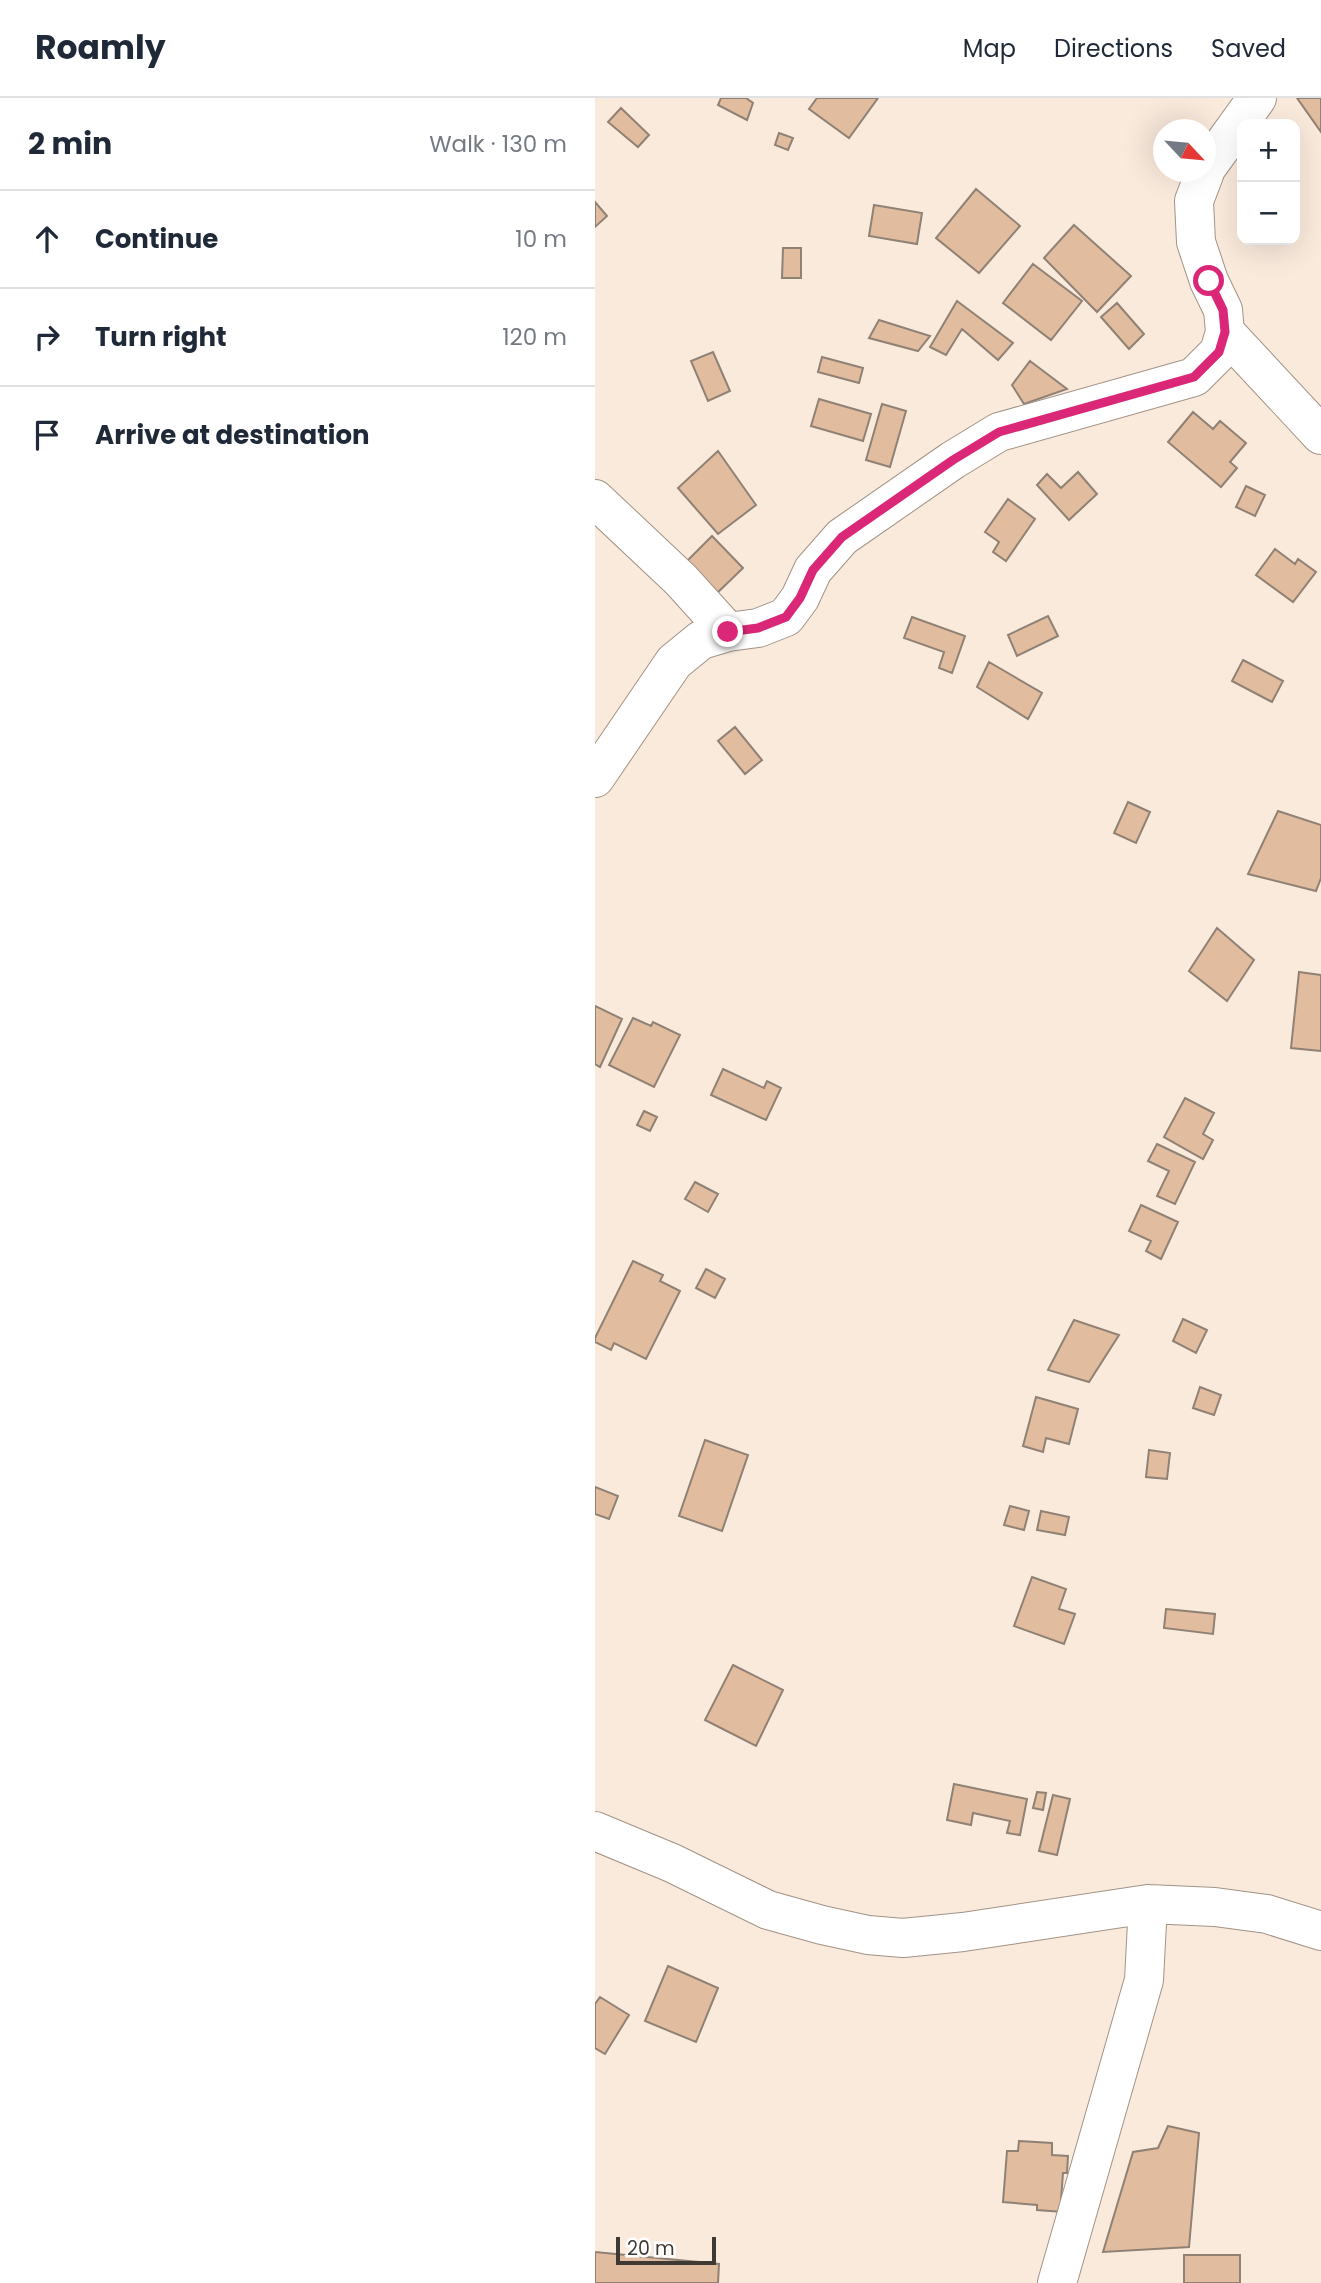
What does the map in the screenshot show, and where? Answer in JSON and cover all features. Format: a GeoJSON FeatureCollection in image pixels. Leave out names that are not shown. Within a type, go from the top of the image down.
{"type":"FeatureCollection","features":[{"type":"Feature","properties":{"kind":"street"},"geometry":{"type":"LineString","coordinates":[[1216,156],[1257,98]]}},
{"type":"Feature","properties":{"kind":"street"},"geometry":{"type":"LineString","coordinates":[[595,778],[674,662],[701,640],[728,632],[758,628],[786,617],[800,598],[813,570],[842,537],[953,460],[999,432],[1194,377],[1219,352],[1225,332],[1223,310],[1209,281],[1196,242],[1194,201],[1201,182]]}},
{"type":"Feature","properties":{"kind":"street"},"geometry":{"type":"LineString","coordinates":[[1225,332],[1321,435]]}},
{"type":"Feature","properties":{"kind":"street"},"geometry":{"type":"LineString","coordinates":[[595,499],[681,580],[728,632]]}},
{"type":"Feature","properties":{"kind":"street"},"geometry":{"type":"LineString","coordinates":[[595,1831],[672,1863],[768,1910],[868,1935],[903,1938],[963,1932],[1148,1904],[1215,1906],[1267,1914],[1321,1931]]}},
{"type":"Feature","properties":{"kind":"street"},"geometry":{"type":"LineString","coordinates":[[1057,2283],[1144,1980],[1148,1904]]}},
{"type":"Feature","properties":{"kind":"building"},"geometry":{"type":"Polygon","coordinates":[[[721,98],[746,98],[753,103],[747,120],[718,105],[721,98]]]}},
{"type":"Feature","properties":{"kind":"building"},"geometry":{"type":"Polygon","coordinates":[[[817,98],[878,98],[849,138],[809,109],[817,98]]]}},
{"type":"Feature","properties":{"kind":"building"},"geometry":{"type":"Polygon","coordinates":[[[1297,98],[1321,98],[1321,132],[1297,98]]]}},
{"type":"Feature","properties":{"kind":"building"},"geometry":{"type":"Polygon","coordinates":[[[621,108],[649,135],[638,147],[608,122],[621,108]]]}},
{"type":"Feature","properties":{"kind":"building"},"geometry":{"type":"Polygon","coordinates":[[[779,133],[793,138],[788,150],[775,145],[779,133]]]}},
{"type":"Feature","properties":{"kind":"building"},"geometry":{"type":"Polygon","coordinates":[[[976,189],[1020,226],[979,273],[936,238],[976,189]]]}},
{"type":"Feature","properties":{"kind":"building"},"geometry":{"type":"Polygon","coordinates":[[[595,202],[607,216],[595,227],[595,202]]]}},
{"type":"Feature","properties":{"kind":"building"},"geometry":{"type":"Polygon","coordinates":[[[874,205],[922,213],[917,244],[869,236],[874,205]]]}},
{"type":"Feature","properties":{"kind":"building"},"geometry":{"type":"Polygon","coordinates":[[[1074,225],[1131,276],[1097,312],[1044,258],[1074,225]]]}},
{"type":"Feature","properties":{"kind":"building"},"geometry":{"type":"Polygon","coordinates":[[[783,248],[801,248],[801,278],[782,278],[783,248]]]}},
{"type":"Feature","properties":{"kind":"building"},"geometry":{"type":"Polygon","coordinates":[[[1033,264],[1082,301],[1051,340],[1003,303],[1033,264]]]}},
{"type":"Feature","properties":{"kind":"building"},"geometry":{"type":"Polygon","coordinates":[[[957,301],[1013,343],[998,360],[962,329],[946,355],[930,347],[957,301]]]}},
{"type":"Feature","properties":{"kind":"building"},"geometry":{"type":"Polygon","coordinates":[[[1117,303],[1144,334],[1129,349],[1101,317],[1117,303]]]}},
{"type":"Feature","properties":{"kind":"building"},"geometry":{"type":"Polygon","coordinates":[[[879,320],[930,336],[918,351],[869,338],[879,320]]]}},
{"type":"Feature","properties":{"kind":"building"},"geometry":{"type":"Polygon","coordinates":[[[713,352],[730,391],[708,401],[691,361],[713,352]]]}},
{"type":"Feature","properties":{"kind":"building"},"geometry":{"type":"Polygon","coordinates":[[[822,357],[863,368],[859,383],[818,372],[822,357]]]}},
{"type":"Feature","properties":{"kind":"building"},"geometry":{"type":"Polygon","coordinates":[[[1030,361],[1067,389],[1024,404],[1012,385],[1030,361]]]}},
{"type":"Feature","properties":{"kind":"building"},"geometry":{"type":"Polygon","coordinates":[[[819,399],[871,414],[863,441],[811,426],[819,399]]]}},
{"type":"Feature","properties":{"kind":"building"},"geometry":{"type":"Polygon","coordinates":[[[882,404],[906,411],[890,467],[866,460],[882,404]]]}},
{"type":"Feature","properties":{"kind":"building"},"geometry":{"type":"Polygon","coordinates":[[[1193,412],[1213,429],[1220,421],[1246,443],[1230,462],[1237,468],[1221,487],[1168,442],[1193,412]]]}},
{"type":"Feature","properties":{"kind":"building"},"geometry":{"type":"Polygon","coordinates":[[[718,451],[756,505],[718,534],[678,488],[718,451]]]}},
{"type":"Feature","properties":{"kind":"building"},"geometry":{"type":"Polygon","coordinates":[[[1078,472],[1097,494],[1069,520],[1037,485],[1047,474],[1061,488],[1078,472]]]}},
{"type":"Feature","properties":{"kind":"building"},"geometry":{"type":"Polygon","coordinates":[[[1246,486],[1265,495],[1255,516],[1236,507],[1246,486]]]}},
{"type":"Feature","properties":{"kind":"building"},"geometry":{"type":"Polygon","coordinates":[[[1008,499],[1035,519],[1006,561],[993,552],[999,542],[985,532],[1008,499]]]}},
{"type":"Feature","properties":{"kind":"building"},"geometry":{"type":"Polygon","coordinates":[[[712,536],[743,568],[713,597],[683,565],[712,536]]]}},
{"type":"Feature","properties":{"kind":"building"},"geometry":{"type":"Polygon","coordinates":[[[1275,549],[1295,564],[1298,559],[1316,572],[1293,602],[1256,575],[1275,549]]]}},
{"type":"Feature","properties":{"kind":"building"},"geometry":{"type":"Polygon","coordinates":[[[1048,616],[1058,636],[1017,656],[1008,635],[1048,616]]]}},
{"type":"Feature","properties":{"kind":"building"},"geometry":{"type":"Polygon","coordinates":[[[912,617],[965,636],[952,673],[939,668],[944,652],[904,638],[912,617]]]}},
{"type":"Feature","properties":{"kind":"building"},"geometry":{"type":"Polygon","coordinates":[[[1243,660],[1283,681],[1272,702],[1232,681],[1243,660]]]}},
{"type":"Feature","properties":{"kind":"building"},"geometry":{"type":"Polygon","coordinates":[[[989,662],[1042,693],[1028,719],[977,687],[989,662]]]}},
{"type":"Feature","properties":{"kind":"building"},"geometry":{"type":"Polygon","coordinates":[[[735,727],[762,760],[745,774],[718,741],[735,727]]]}},
{"type":"Feature","properties":{"kind":"building"},"geometry":{"type":"Polygon","coordinates":[[[1128,802],[1150,812],[1136,843],[1114,833],[1128,802]]]}},
{"type":"Feature","properties":{"kind":"building"},"geometry":{"type":"Polygon","coordinates":[[[1278,811],[1321,825],[1321,878],[1316,891],[1248,874],[1278,811]]]}},
{"type":"Feature","properties":{"kind":"building"},"geometry":{"type":"Polygon","coordinates":[[[1217,928],[1254,960],[1227,1001],[1189,971],[1217,928]]]}},
{"type":"Feature","properties":{"kind":"building"},"geometry":{"type":"Polygon","coordinates":[[[1299,972],[1321,975],[1321,1051],[1291,1048],[1299,972]]]}},
{"type":"Feature","properties":{"kind":"building"},"geometry":{"type":"Polygon","coordinates":[[[595,1006],[622,1019],[600,1067],[595,1064],[595,1006]]]}},
{"type":"Feature","properties":{"kind":"building"},"geometry":{"type":"Polygon","coordinates":[[[633,1018],[651,1026],[653,1022],[680,1035],[654,1087],[609,1065],[633,1018]]]}},
{"type":"Feature","properties":{"kind":"building"},"geometry":{"type":"Polygon","coordinates":[[[723,1069],[764,1088],[767,1081],[781,1088],[766,1120],[711,1095],[723,1069]]]}},
{"type":"Feature","properties":{"kind":"building"},"geometry":{"type":"Polygon","coordinates":[[[1185,1098],[1214,1113],[1203,1134],[1213,1140],[1203,1159],[1164,1137],[1185,1098]]]}},
{"type":"Feature","properties":{"kind":"building"},"geometry":{"type":"Polygon","coordinates":[[[644,1111],[657,1117],[650,1131],[637,1125],[644,1111]]]}},
{"type":"Feature","properties":{"kind":"building"},"geometry":{"type":"Polygon","coordinates":[[[1157,1144],[1195,1162],[1175,1204],[1157,1196],[1169,1171],[1148,1161],[1157,1144]]]}},
{"type":"Feature","properties":{"kind":"building"},"geometry":{"type":"Polygon","coordinates":[[[695,1182],[718,1194],[708,1212],[685,1199],[695,1182]]]}},
{"type":"Feature","properties":{"kind":"building"},"geometry":{"type":"Polygon","coordinates":[[[1141,1205],[1178,1222],[1161,1259],[1146,1251],[1151,1241],[1129,1231],[1141,1205]]]}},
{"type":"Feature","properties":{"kind":"building"},"geometry":{"type":"Polygon","coordinates":[[[633,1261],[663,1275],[660,1281],[680,1291],[646,1359],[614,1343],[611,1350],[595,1342],[633,1261]]]}},
{"type":"Feature","properties":{"kind":"building"},"geometry":{"type":"Polygon","coordinates":[[[706,1269],[725,1279],[715,1298],[696,1288],[706,1269]]]}},
{"type":"Feature","properties":{"kind":"building"},"geometry":{"type":"Polygon","coordinates":[[[1183,1319],[1207,1330],[1196,1353],[1173,1341],[1183,1319]]]}},
{"type":"Feature","properties":{"kind":"building"},"geometry":{"type":"Polygon","coordinates":[[[1074,1320],[1119,1335],[1089,1382],[1048,1370],[1074,1320]]]}},
{"type":"Feature","properties":{"kind":"building"},"geometry":{"type":"Polygon","coordinates":[[[1200,1387],[1221,1395],[1214,1415],[1193,1408],[1200,1387]]]}},
{"type":"Feature","properties":{"kind":"building"},"geometry":{"type":"Polygon","coordinates":[[[1036,1397],[1078,1409],[1069,1444],[1046,1438],[1043,1452],[1023,1446],[1036,1397]]]}},
{"type":"Feature","properties":{"kind":"building"},"geometry":{"type":"Polygon","coordinates":[[[705,1440],[748,1455],[722,1531],[679,1516],[705,1440]]]}},
{"type":"Feature","properties":{"kind":"building"},"geometry":{"type":"Polygon","coordinates":[[[1149,1450],[1170,1453],[1167,1479],[1146,1477],[1149,1450]]]}},
{"type":"Feature","properties":{"kind":"building"},"geometry":{"type":"Polygon","coordinates":[[[595,1487],[618,1496],[609,1519],[595,1514],[595,1487]]]}},
{"type":"Feature","properties":{"kind":"building"},"geometry":{"type":"Polygon","coordinates":[[[1010,1506],[1029,1511],[1024,1530],[1004,1525],[1010,1506]]]}},
{"type":"Feature","properties":{"kind":"building"},"geometry":{"type":"Polygon","coordinates":[[[1041,1511],[1069,1517],[1065,1535],[1037,1530],[1041,1511]]]}},
{"type":"Feature","properties":{"kind":"building"},"geometry":{"type":"Polygon","coordinates":[[[1032,1577],[1066,1589],[1059,1609],[1075,1614],[1064,1644],[1014,1626],[1032,1577]]]}},
{"type":"Feature","properties":{"kind":"building"},"geometry":{"type":"Polygon","coordinates":[[[1166,1609],[1215,1614],[1213,1634],[1164,1628],[1166,1609]]]}},
{"type":"Feature","properties":{"kind":"building"},"geometry":{"type":"Polygon","coordinates":[[[733,1665],[783,1690],[756,1746],[705,1720],[733,1665]]]}},
{"type":"Feature","properties":{"kind":"building"},"geometry":{"type":"Polygon","coordinates":[[[954,1784],[1027,1799],[1020,1835],[1007,1833],[1010,1821],[973,1813],[971,1825],[947,1820],[954,1784]]]}},
{"type":"Feature","properties":{"kind":"building"},"geometry":{"type":"Polygon","coordinates":[[[1037,1792],[1046,1793],[1043,1810],[1033,1808],[1037,1792]]]}},
{"type":"Feature","properties":{"kind":"building"},"geometry":{"type":"Polygon","coordinates":[[[1053,1795],[1070,1799],[1057,1855],[1039,1851],[1053,1795]]]}},
{"type":"Feature","properties":{"kind":"building"},"geometry":{"type":"Polygon","coordinates":[[[668,1966],[718,1988],[696,2042],[645,2021],[668,1966]]]}},
{"type":"Feature","properties":{"kind":"building"},"geometry":{"type":"Polygon","coordinates":[[[600,1997],[629,2015],[605,2054],[595,2048],[595,2004],[600,1997]]]}},
{"type":"Feature","properties":{"kind":"building"},"geometry":{"type":"Polygon","coordinates":[[[1168,2126],[1199,2133],[1189,2247],[1103,2252],[1133,2152],[1158,2148],[1168,2126]]]}},
{"type":"Feature","properties":{"kind":"building"},"geometry":{"type":"Polygon","coordinates":[[[1019,2141],[1052,2143],[1052,2155],[1068,2156],[1067,2173],[1063,2173],[1063,2212],[1037,2210],[1037,2205],[1003,2202],[1007,2151],[1018,2151],[1019,2141]]]}},
{"type":"Feature","properties":{"kind":"building"},"geometry":{"type":"Polygon","coordinates":[[[595,2252],[719,2264],[718,2283],[595,2283],[595,2252]]]}},
{"type":"Feature","properties":{"kind":"building"},"geometry":{"type":"Polygon","coordinates":[[[1184,2255],[1240,2255],[1240,2283],[1184,2283],[1184,2255]]]}},
{"type":"Feature","properties":{"kind":"route"},"geometry":{"type":"LineString","coordinates":[[728,632],[758,628],[786,617],[800,598],[813,570],[842,537],[953,460],[999,432],[1194,377],[1219,352],[1225,332],[1223,310],[1209,281]]}}]}
